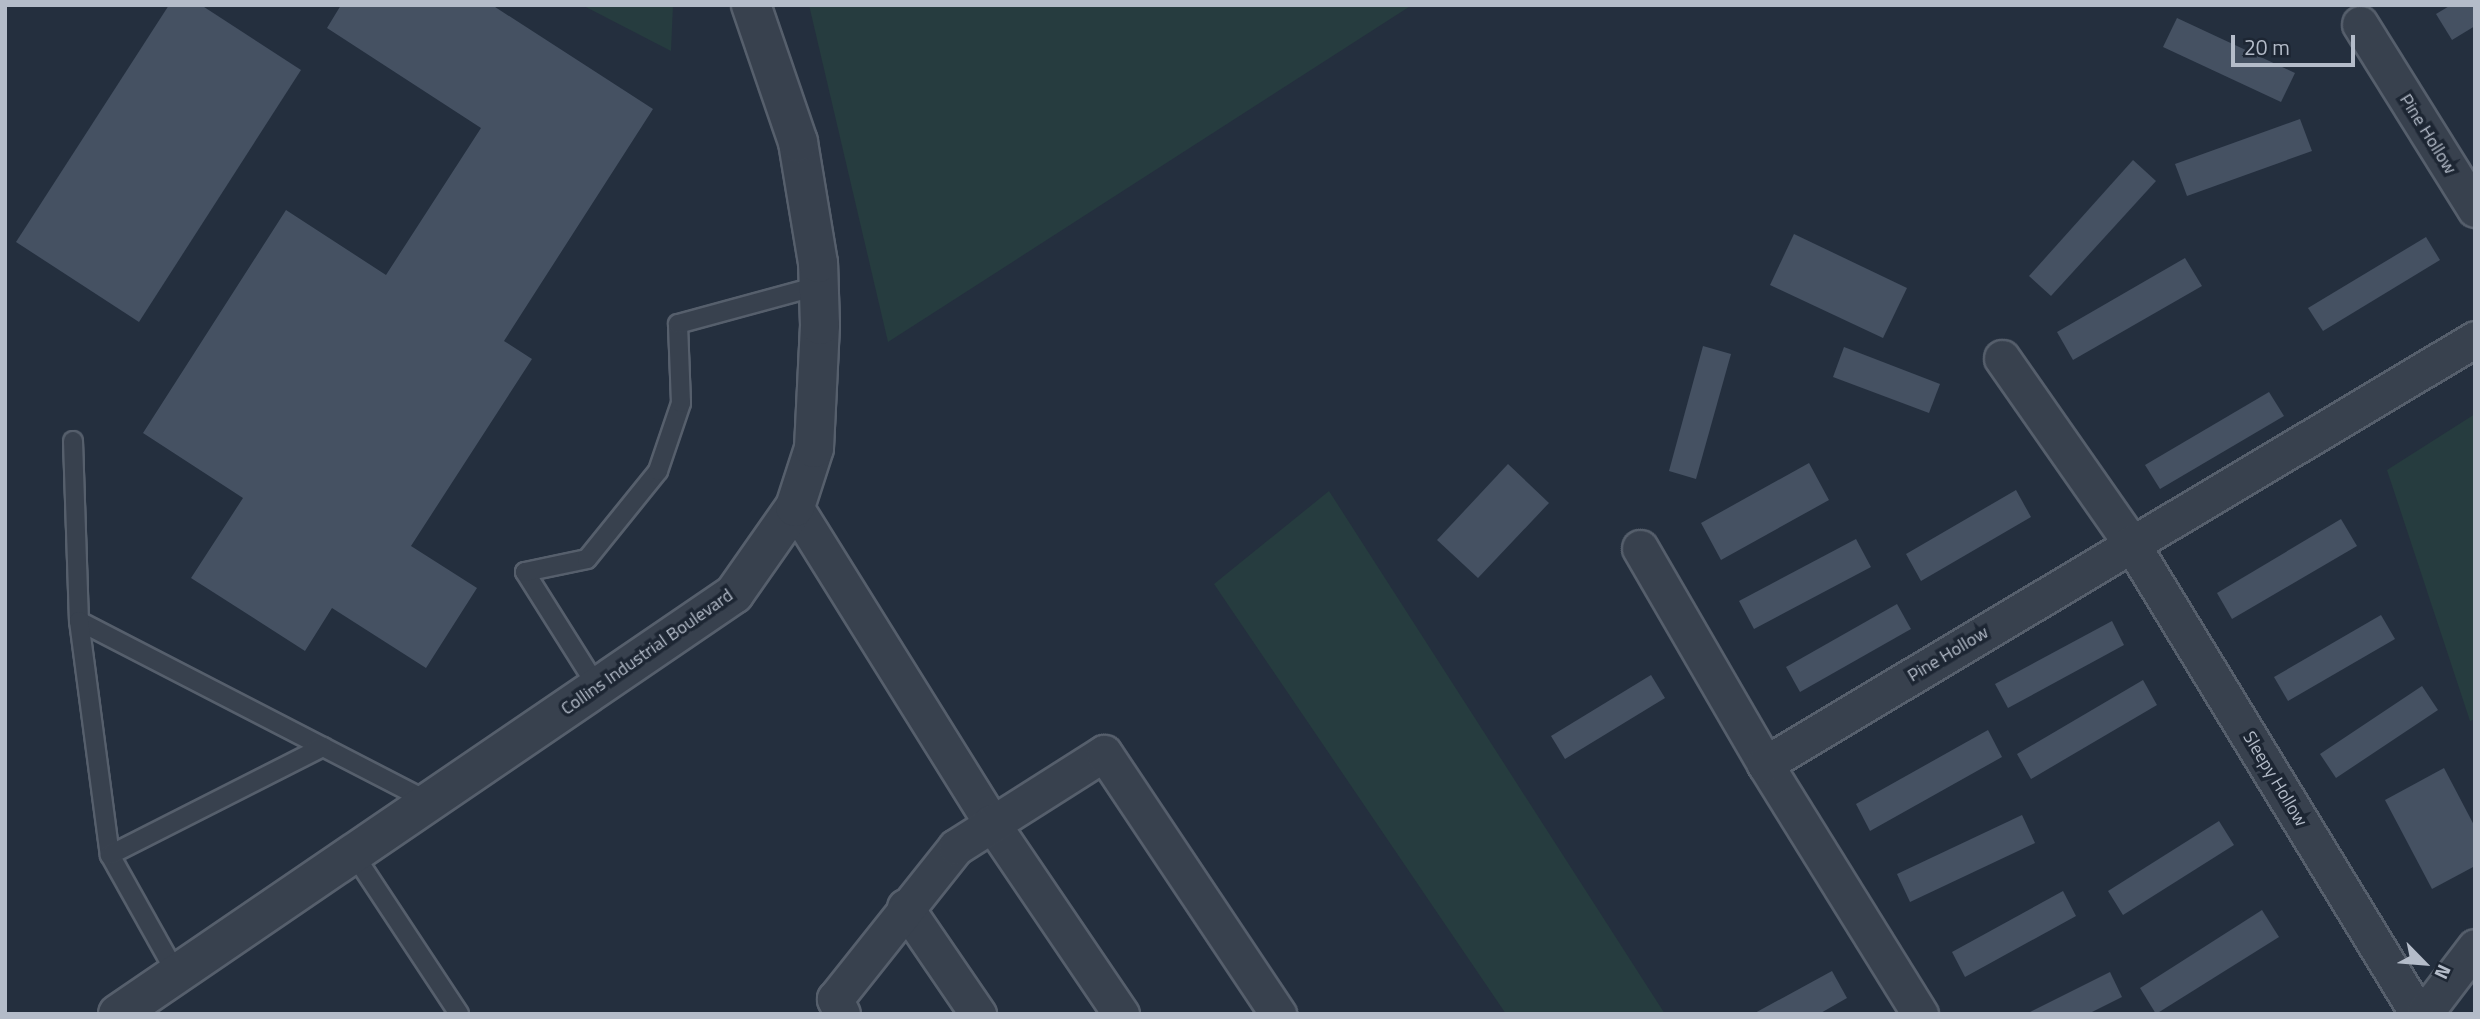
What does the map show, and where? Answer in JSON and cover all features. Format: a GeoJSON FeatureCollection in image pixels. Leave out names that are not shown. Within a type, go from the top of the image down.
{"type":"FeatureCollection","features":[{"type":"Feature","properties":{"kind":"street","name":"Collins Industrial Boulevard"},"geometry":{"type":"LineString","coordinates":[[118,1014],[355,856],[734,594],[796,507],[814,448],[818,286],[798,142],[781,82],[751,5]]}},
{"type":"Feature","properties":{"kind":"street","name":"Pine Hollow"},"geometry":{"type":"LineString","coordinates":[[2360,24],[2475,209]]}},
{"type":"Feature","properties":{"kind":"street","name":"Pine Hollow"},"geometry":{"type":"LineString","coordinates":[[1765,764],[2475,338]]}},
{"type":"Feature","properties":{"kind":"street"},"geometry":{"type":"LineString","coordinates":[[2002,358],[2131,544]]}},
{"type":"Feature","properties":{"kind":"street"},"geometry":{"type":"LineString","coordinates":[[796,507],[991,822],[1121,1014]]}},
{"type":"Feature","properties":{"kind":"street","name":"Sleepy Hollow"},"geometry":{"type":"LineString","coordinates":[[2131,544],[2418,1014]]}},
{"type":"Feature","properties":{"kind":"street"},"geometry":{"type":"LineString","coordinates":[[1640,548],[1765,764],[1920,1014]]}},
{"type":"Feature","properties":{"kind":"street"},"geometry":{"type":"LineString","coordinates":[[842,1014],[835,999],[905,907],[956,847],[991,822],[1104,753],[1278,1014]]}},
{"type":"Feature","properties":{"kind":"street"},"geometry":{"type":"LineString","coordinates":[[905,907],[978,1014]]}},
{"type":"Feature","properties":{"kind":"street"},"geometry":{"type":"LineString","coordinates":[[2424,1014],[2475,947]]}},
{"type":"Feature","properties":{"kind":"lane"},"geometry":{"type":"LineString","coordinates":[[598,688],[525,572],[587,559],[658,471],[681,403],[678,324],[818,286]]}},
{"type":"Feature","properties":{"kind":"lane"},"geometry":{"type":"LineString","coordinates":[[73,441],[79,621],[110,855],[177,975]]}},
{"type":"Feature","properties":{"kind":"lane"},"geometry":{"type":"LineString","coordinates":[[79,621],[430,803]]}},
{"type":"Feature","properties":{"kind":"lane"},"geometry":{"type":"LineString","coordinates":[[110,855],[323,747]]}},
{"type":"Feature","properties":{"kind":"lane"},"geometry":{"type":"LineString","coordinates":[[355,856],[459,1014]]}},
{"type":"Feature","properties":{"kind":"green space"},"geometry":{"type":"Polygon","coordinates":[[[582,5],[673,5],[671,51],[582,5]]]}},
{"type":"Feature","properties":{"kind":"green space"},"geometry":{"type":"Polygon","coordinates":[[[809,5],[1412,5],[888,342],[809,5]]]}},
{"type":"Feature","properties":{"kind":"green space"},"geometry":{"type":"Polygon","coordinates":[[[2475,414],[2475,719],[2470,721],[2387,470],[2475,414]]]}},
{"type":"Feature","properties":{"kind":"green space"},"geometry":{"type":"Polygon","coordinates":[[[1329,491],[1665,1014],[1506,1014],[1214,584],[1329,491]]]}},
{"type":"Feature","properties":{"kind":"building"},"geometry":{"type":"Polygon","coordinates":[[[169,5],[201,5],[301,70],[139,322],[16,242],[169,5]]]}},
{"type":"Feature","properties":{"kind":"building"},"geometry":{"type":"Polygon","coordinates":[[[341,5],[492,5],[653,109],[504,341],[532,359],[411,546],[477,588],[426,668],[332,608],[305,651],[191,578],[243,498],[143,433],[286,210],[386,275],[481,128],[327,28],[341,5]]]}},
{"type":"Feature","properties":{"kind":"building"},"geometry":{"type":"Polygon","coordinates":[[[2451,5],[2475,5],[2475,26],[2452,40],[2436,14],[2451,5]]]}},
{"type":"Feature","properties":{"kind":"building"},"geometry":{"type":"Polygon","coordinates":[[[2177,18],[2295,73],[2281,102],[2163,47],[2177,18]]]}},
{"type":"Feature","properties":{"kind":"building"},"geometry":{"type":"Polygon","coordinates":[[[2300,119],[2312,151],[2187,196],[2175,164],[2300,119]]]}},
{"type":"Feature","properties":{"kind":"building"},"geometry":{"type":"Polygon","coordinates":[[[2133,160],[2156,181],[2051,296],[2029,276],[2133,160]]]}},
{"type":"Feature","properties":{"kind":"building"},"geometry":{"type":"Polygon","coordinates":[[[1794,234],[1907,288],[1883,338],[1770,285],[1794,234]]]}},
{"type":"Feature","properties":{"kind":"building"},"geometry":{"type":"Polygon","coordinates":[[[2426,237],[2440,260],[2323,331],[2308,308],[2426,237]]]}},
{"type":"Feature","properties":{"kind":"building"},"geometry":{"type":"Polygon","coordinates":[[[2185,258],[2202,286],[2073,360],[2057,332],[2185,258]]]}},
{"type":"Feature","properties":{"kind":"building"},"geometry":{"type":"Polygon","coordinates":[[[1703,346],[1731,354],[1696,479],[1669,471],[1703,346]]]}},
{"type":"Feature","properties":{"kind":"building"},"geometry":{"type":"Polygon","coordinates":[[[1844,347],[1940,384],[1929,413],[1833,377],[1844,347]]]}},
{"type":"Feature","properties":{"kind":"building"},"geometry":{"type":"Polygon","coordinates":[[[2269,392],[2284,416],[2160,489],[2145,465],[2269,392]]]}},
{"type":"Feature","properties":{"kind":"building"},"geometry":{"type":"Polygon","coordinates":[[[1809,463],[1829,500],[1721,560],[1701,523],[1809,463]]]}},
{"type":"Feature","properties":{"kind":"building"},"geometry":{"type":"Polygon","coordinates":[[[1508,464],[1549,503],[1478,578],[1437,540],[1508,464]]]}},
{"type":"Feature","properties":{"kind":"building"},"geometry":{"type":"Polygon","coordinates":[[[2016,490],[2031,517],[1921,581],[1906,554],[2016,490]]]}},
{"type":"Feature","properties":{"kind":"building"},"geometry":{"type":"Polygon","coordinates":[[[2341,519],[2357,546],[2232,619],[2217,593],[2341,519]]]}},
{"type":"Feature","properties":{"kind":"building"},"geometry":{"type":"Polygon","coordinates":[[[1856,539],[1871,567],[1754,629],[1739,601],[1856,539]]]}},
{"type":"Feature","properties":{"kind":"building"},"geometry":{"type":"Polygon","coordinates":[[[1897,604],[1911,629],[1800,692],[1786,667],[1897,604]]]}},
{"type":"Feature","properties":{"kind":"building"},"geometry":{"type":"Polygon","coordinates":[[[2381,615],[2395,639],[2288,701],[2274,677],[2381,615]]]}},
{"type":"Feature","properties":{"kind":"building"},"geometry":{"type":"Polygon","coordinates":[[[2112,621],[2124,645],[2008,708],[1995,684],[2112,621]]]}},
{"type":"Feature","properties":{"kind":"building"},"geometry":{"type":"Polygon","coordinates":[[[1651,675],[1665,698],[1565,759],[1551,736],[1651,675]]]}},
{"type":"Feature","properties":{"kind":"building"},"geometry":{"type":"Polygon","coordinates":[[[2143,680],[2157,705],[2031,779],[2017,754],[2143,680]]]}},
{"type":"Feature","properties":{"kind":"building"},"geometry":{"type":"Polygon","coordinates":[[[2422,686],[2438,710],[2336,778],[2320,754],[2422,686]]]}},
{"type":"Feature","properties":{"kind":"building"},"geometry":{"type":"Polygon","coordinates":[[[1988,730],[2002,757],[1870,831],[1856,804],[1988,730]]]}},
{"type":"Feature","properties":{"kind":"building"},"geometry":{"type":"Polygon","coordinates":[[[2444,768],[2475,827],[2475,866],[2432,889],[2385,800],[2444,768]]]}},
{"type":"Feature","properties":{"kind":"building"},"geometry":{"type":"Polygon","coordinates":[[[2022,815],[2035,843],[1910,902],[1897,874],[2022,815]]]}},
{"type":"Feature","properties":{"kind":"building"},"geometry":{"type":"Polygon","coordinates":[[[2219,821],[2234,845],[2123,915],[2108,891],[2219,821]]]}},
{"type":"Feature","properties":{"kind":"building"},"geometry":{"type":"Polygon","coordinates":[[[2063,891],[2076,916],[1965,977],[1952,952],[2063,891]]]}},
{"type":"Feature","properties":{"kind":"building"},"geometry":{"type":"Polygon","coordinates":[[[2262,910],[2279,937],[2156,1014],[2140,988],[2262,910]]]}},
{"type":"Feature","properties":{"kind":"building"},"geometry":{"type":"Polygon","coordinates":[[[1832,971],[1847,998],[1819,1014],[1753,1014],[1832,971]]]}},
{"type":"Feature","properties":{"kind":"building"},"geometry":{"type":"Polygon","coordinates":[[[2110,972],[2122,997],[2088,1014],[2026,1014],[2110,972]]]}}]}
